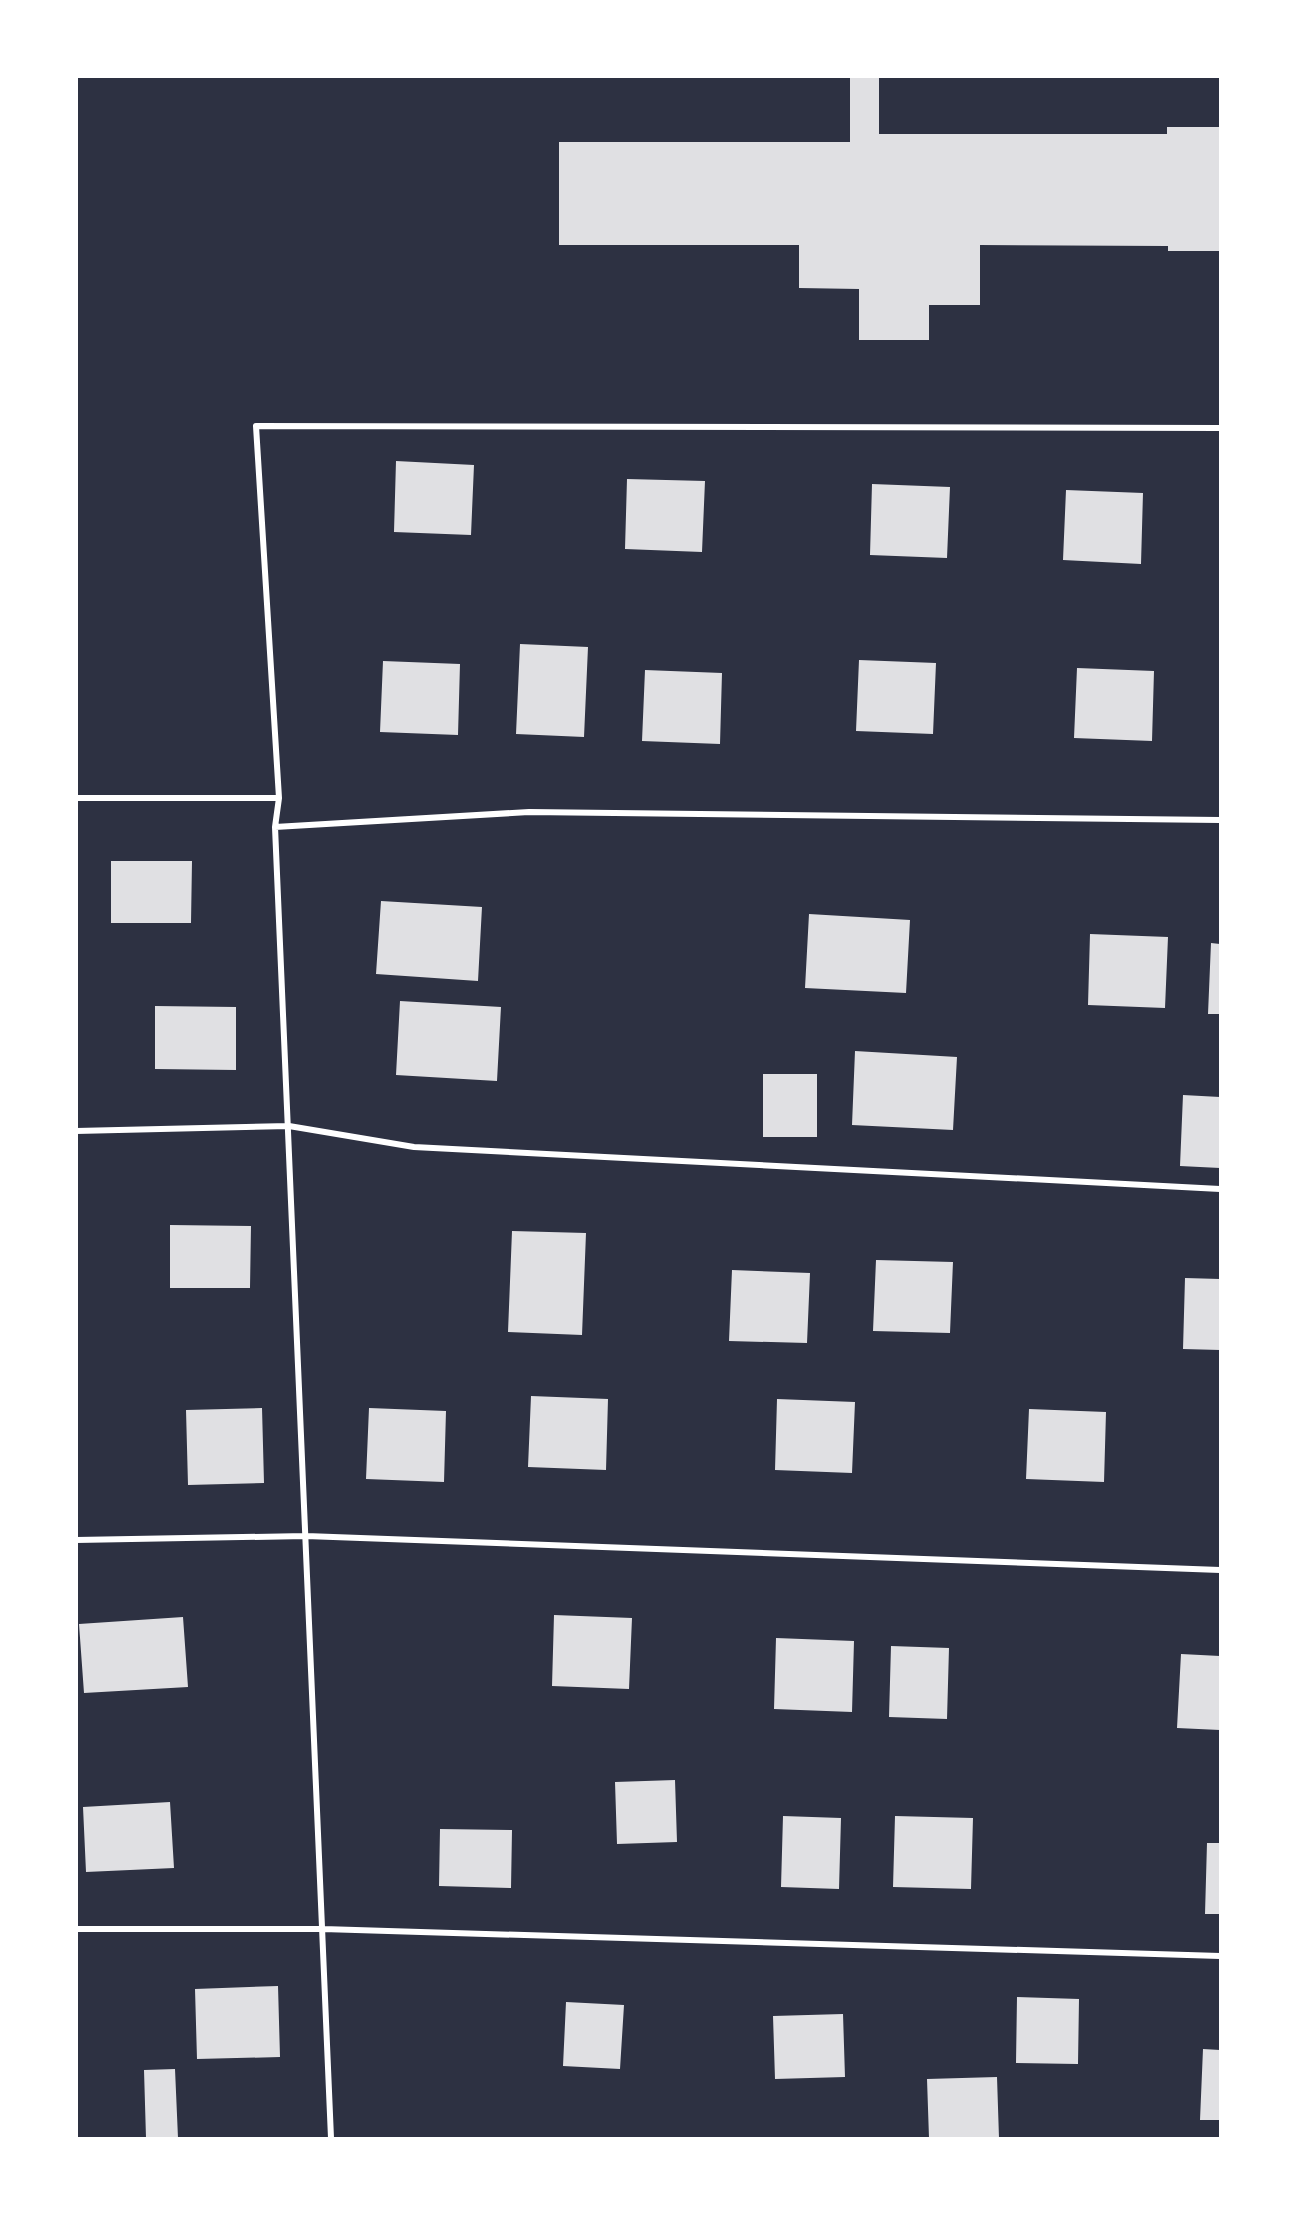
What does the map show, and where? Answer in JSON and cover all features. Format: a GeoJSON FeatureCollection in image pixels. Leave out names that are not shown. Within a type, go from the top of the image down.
{"type":"FeatureCollection","features":[{"type":"Feature","properties":{"kind":"street"},"geometry":{"type":"LineString","coordinates":[[331,2139],[275,827],[279,798],[256,426],[1221,428]]}},
{"type":"Feature","properties":{"kind":"street"},"geometry":{"type":"LineString","coordinates":[[76,798],[279,798]]}},
{"type":"Feature","properties":{"kind":"street"},"geometry":{"type":"LineString","coordinates":[[275,827],[529,812],[1221,820]]}},
{"type":"Feature","properties":{"kind":"street"},"geometry":{"type":"LineString","coordinates":[[76,1131],[289,1126],[414,1147],[1221,1189]]}},
{"type":"Feature","properties":{"kind":"street"},"geometry":{"type":"LineString","coordinates":[[76,1540],[306,1536],[1221,1570]]}},
{"type":"Feature","properties":{"kind":"street"},"geometry":{"type":"LineString","coordinates":[[76,1929],[323,1929],[1221,1956]]}},
{"type":"Feature","properties":{"kind":"building"},"geometry":{"type":"Polygon","coordinates":[[[850,76],[879,76],[879,134],[1167,134],[1167,127],[1220,127],[1220,251],[1168,251],[1168,246],[980,245],[980,305],[929,305],[929,340],[859,340],[859,289],[799,288],[799,245],[559,245],[559,142],[850,142],[850,76]]]}},
{"type":"Feature","properties":{"kind":"building"},"geometry":{"type":"Polygon","coordinates":[[[396,461],[474,465],[471,535],[394,532],[396,461]]]}},
{"type":"Feature","properties":{"kind":"building"},"geometry":{"type":"Polygon","coordinates":[[[627,479],[705,481],[702,552],[625,549],[627,479]]]}},
{"type":"Feature","properties":{"kind":"building"},"geometry":{"type":"Polygon","coordinates":[[[872,484],[950,487],[947,558],[870,555],[872,484]]]}},
{"type":"Feature","properties":{"kind":"building"},"geometry":{"type":"Polygon","coordinates":[[[1066,490],[1143,493],[1141,564],[1063,560],[1066,490]]]}},
{"type":"Feature","properties":{"kind":"building"},"geometry":{"type":"Polygon","coordinates":[[[520,644],[588,647],[584,737],[516,734],[520,644]]]}},
{"type":"Feature","properties":{"kind":"building"},"geometry":{"type":"Polygon","coordinates":[[[859,660],[936,663],[933,734],[856,731],[859,660]]]}},
{"type":"Feature","properties":{"kind":"building"},"geometry":{"type":"Polygon","coordinates":[[[383,661],[460,664],[458,735],[380,732],[383,661]]]}},
{"type":"Feature","properties":{"kind":"building"},"geometry":{"type":"Polygon","coordinates":[[[1077,668],[1154,671],[1152,741],[1074,738],[1077,668]]]}},
{"type":"Feature","properties":{"kind":"building"},"geometry":{"type":"Polygon","coordinates":[[[645,670],[722,673],[720,744],[642,741],[645,670]]]}},
{"type":"Feature","properties":{"kind":"building"},"geometry":{"type":"Polygon","coordinates":[[[111,861],[192,861],[191,923],[111,923],[111,861]]]}},
{"type":"Feature","properties":{"kind":"building"},"geometry":{"type":"Polygon","coordinates":[[[381,901],[482,907],[478,981],[376,974],[381,901]]]}},
{"type":"Feature","properties":{"kind":"building"},"geometry":{"type":"Polygon","coordinates":[[[809,914],[910,920],[906,993],[805,988],[809,914]]]}},
{"type":"Feature","properties":{"kind":"building"},"geometry":{"type":"Polygon","coordinates":[[[1090,934],[1168,937],[1165,1008],[1088,1005],[1090,934]]]}},
{"type":"Feature","properties":{"kind":"building"},"geometry":{"type":"Polygon","coordinates":[[[1211,943],[1220,944],[1220,1014],[1208,1014],[1211,943]]]}},
{"type":"Feature","properties":{"kind":"building"},"geometry":{"type":"Polygon","coordinates":[[[400,1001],[501,1007],[497,1081],[396,1075],[400,1001]]]}},
{"type":"Feature","properties":{"kind":"building"},"geometry":{"type":"Polygon","coordinates":[[[155,1006],[236,1007],[236,1070],[155,1069],[155,1006]]]}},
{"type":"Feature","properties":{"kind":"building"},"geometry":{"type":"Polygon","coordinates":[[[855,1051],[957,1057],[953,1130],[852,1125],[855,1051]]]}},
{"type":"Feature","properties":{"kind":"building"},"geometry":{"type":"Polygon","coordinates":[[[763,1074],[817,1074],[817,1137],[763,1137],[763,1074]]]}},
{"type":"Feature","properties":{"kind":"building"},"geometry":{"type":"Polygon","coordinates":[[[1183,1095],[1220,1097],[1220,1168],[1180,1166],[1183,1095]]]}},
{"type":"Feature","properties":{"kind":"building"},"geometry":{"type":"Polygon","coordinates":[[[170,1225],[251,1226],[250,1288],[170,1288],[170,1225]]]}},
{"type":"Feature","properties":{"kind":"building"},"geometry":{"type":"Polygon","coordinates":[[[512,1231],[586,1233],[582,1335],[508,1332],[512,1231]]]}},
{"type":"Feature","properties":{"kind":"building"},"geometry":{"type":"Polygon","coordinates":[[[876,1260],[953,1262],[950,1333],[873,1331],[876,1260]]]}},
{"type":"Feature","properties":{"kind":"building"},"geometry":{"type":"Polygon","coordinates":[[[732,1270],[810,1273],[807,1343],[729,1341],[732,1270]]]}},
{"type":"Feature","properties":{"kind":"building"},"geometry":{"type":"Polygon","coordinates":[[[1185,1278],[1220,1279],[1220,1350],[1183,1349],[1185,1278]]]}},
{"type":"Feature","properties":{"kind":"building"},"geometry":{"type":"Polygon","coordinates":[[[531,1396],[608,1399],[606,1470],[528,1467],[531,1396]]]}},
{"type":"Feature","properties":{"kind":"building"},"geometry":{"type":"Polygon","coordinates":[[[777,1399],[855,1402],[852,1473],[775,1470],[777,1399]]]}},
{"type":"Feature","properties":{"kind":"building"},"geometry":{"type":"Polygon","coordinates":[[[262,1408],[264,1483],[188,1485],[186,1410],[262,1408]]]}},
{"type":"Feature","properties":{"kind":"building"},"geometry":{"type":"Polygon","coordinates":[[[369,1408],[446,1411],[444,1482],[366,1479],[369,1408]]]}},
{"type":"Feature","properties":{"kind":"building"},"geometry":{"type":"Polygon","coordinates":[[[1029,1409],[1106,1412],[1104,1482],[1026,1479],[1029,1409]]]}},
{"type":"Feature","properties":{"kind":"building"},"geometry":{"type":"Polygon","coordinates":[[[554,1615],[632,1618],[629,1689],[552,1686],[554,1615]]]}},
{"type":"Feature","properties":{"kind":"building"},"geometry":{"type":"Polygon","coordinates":[[[183,1617],[188,1687],[84,1693],[79,1624],[183,1617]]]}},
{"type":"Feature","properties":{"kind":"building"},"geometry":{"type":"Polygon","coordinates":[[[776,1638],[854,1641],[852,1712],[774,1709],[776,1638]]]}},
{"type":"Feature","properties":{"kind":"building"},"geometry":{"type":"Polygon","coordinates":[[[891,1646],[949,1648],[947,1719],[889,1717],[891,1646]]]}},
{"type":"Feature","properties":{"kind":"building"},"geometry":{"type":"Polygon","coordinates":[[[1181,1654],[1220,1656],[1220,1730],[1177,1728],[1181,1654]]]}},
{"type":"Feature","properties":{"kind":"building"},"geometry":{"type":"Polygon","coordinates":[[[675,1780],[677,1842],[617,1844],[615,1782],[675,1780]]]}},
{"type":"Feature","properties":{"kind":"building"},"geometry":{"type":"Polygon","coordinates":[[[170,1802],[174,1868],[86,1872],[83,1807],[170,1802]]]}},
{"type":"Feature","properties":{"kind":"building"},"geometry":{"type":"Polygon","coordinates":[[[783,1816],[841,1818],[839,1889],[781,1887],[783,1816]]]}},
{"type":"Feature","properties":{"kind":"building"},"geometry":{"type":"Polygon","coordinates":[[[895,1816],[973,1818],[971,1889],[893,1887],[895,1816]]]}},
{"type":"Feature","properties":{"kind":"building"},"geometry":{"type":"Polygon","coordinates":[[[440,1829],[512,1830],[511,1888],[439,1886],[440,1829]]]}},
{"type":"Feature","properties":{"kind":"building"},"geometry":{"type":"Polygon","coordinates":[[[1207,1843],[1220,1843],[1220,1914],[1205,1914],[1207,1843]]]}},
{"type":"Feature","properties":{"kind":"building"},"geometry":{"type":"Polygon","coordinates":[[[278,1986],[280,2057],[197,2059],[195,1989],[278,1986]]]}},
{"type":"Feature","properties":{"kind":"building"},"geometry":{"type":"Polygon","coordinates":[[[1017,1997],[1079,1999],[1078,2064],[1016,2063],[1017,1997]]]}},
{"type":"Feature","properties":{"kind":"building"},"geometry":{"type":"Polygon","coordinates":[[[566,2002],[624,2005],[620,2069],[563,2066],[566,2002]]]}},
{"type":"Feature","properties":{"kind":"building"},"geometry":{"type":"Polygon","coordinates":[[[843,2014],[845,2077],[775,2079],[773,2016],[843,2014]]]}},
{"type":"Feature","properties":{"kind":"building"},"geometry":{"type":"Polygon","coordinates":[[[1203,2049],[1220,2050],[1220,2120],[1200,2120],[1203,2049]]]}},
{"type":"Feature","properties":{"kind":"building"},"geometry":{"type":"Polygon","coordinates":[[[175,2069],[178,2138],[146,2138],[144,2070],[175,2069]]]}},
{"type":"Feature","properties":{"kind":"building"},"geometry":{"type":"Polygon","coordinates":[[[997,2077],[999,2138],[929,2138],[927,2079],[997,2077]]]}}]}
